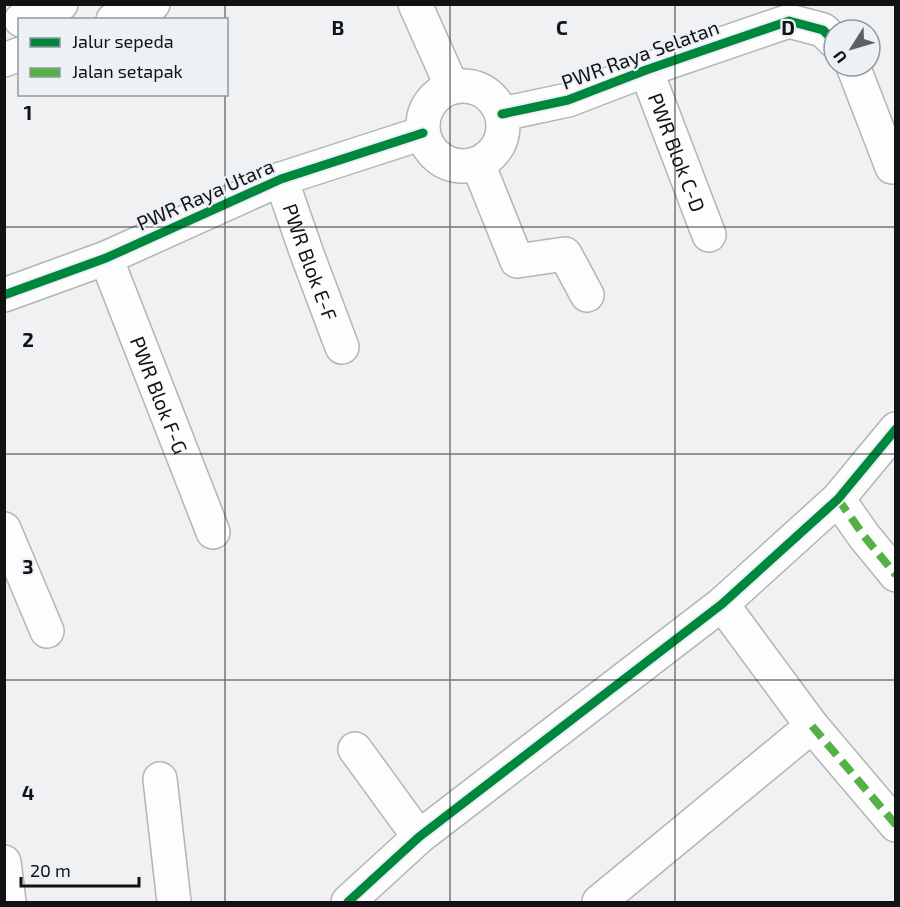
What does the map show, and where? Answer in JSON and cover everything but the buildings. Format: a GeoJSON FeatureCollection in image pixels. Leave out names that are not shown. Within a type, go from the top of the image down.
{"type":"FeatureCollection","features":[{"type":"Feature","properties":{"kind":"street"},"geometry":{"type":"LineString","coordinates":[[118,18],[153,4]]}},
{"type":"Feature","properties":{"kind":"street"},"geometry":{"type":"LineString","coordinates":[[415,4],[452,87]]}},
{"type":"Feature","properties":{"kind":"street"},"geometry":{"type":"LineString","coordinates":[[24,18],[39,12]]}},
{"type":"Feature","properties":{"kind":"street"},"geometry":{"type":"LineString","coordinates":[[4,26],[18,20]]}},
{"type":"Feature","properties":{"kind":"street","name":"PWR Raya Selatan"},"geometry":{"type":"LineString","coordinates":[[502,114],[568,100],[646,70],[789,21],[822,33]]}},
{"type":"Feature","properties":{"kind":"street","name":"PWR Blok C-D"},"geometry":{"type":"LineString","coordinates":[[646,70],[709,235]]}},
{"type":"Feature","properties":{"kind":"street"},"geometry":{"type":"LineString","coordinates":[[858,78],[891,167]]}},
{"type":"Feature","properties":{"kind":"street"},"geometry":{"type":"LineString","coordinates":[[467,85],[482,90],[494,100],[502,114],[503,134],[494,152],[478,164],[458,166],[446,162],[427,146],[423,133],[423,118],[428,104],[438,94],[452,87],[467,85]]}},
{"type":"Feature","properties":{"kind":"street","name":"PWR Raya Utara"},"geometry":{"type":"LineString","coordinates":[[4,295],[106,258],[281,179],[423,133]]}},
{"type":"Feature","properties":{"kind":"street"},"geometry":{"type":"LineString","coordinates":[[478,164],[516,261],[565,254],[587,295]]}},
{"type":"Feature","properties":{"kind":"street","name":"PWR Blok E-F"},"geometry":{"type":"LineString","coordinates":[[281,179],[342,346]]}},
{"type":"Feature","properties":{"kind":"street","name":"PWR Blok F-G"},"geometry":{"type":"LineString","coordinates":[[106,258],[213,532]]}},
{"type":"Feature","properties":{"kind":"street"},"geometry":{"type":"LineString","coordinates":[[354,901],[419,837],[722,604],[838,499],[896,429]]}},
{"type":"Feature","properties":{"kind":"street"},"geometry":{"type":"LineString","coordinates":[[838,499],[896,575]]}},
{"type":"Feature","properties":{"kind":"street"},"geometry":{"type":"LineString","coordinates":[[4,529],[46,631]]}},
{"type":"Feature","properties":{"kind":"street"},"geometry":{"type":"LineString","coordinates":[[722,604],[812,726],[896,825]]}},
{"type":"Feature","properties":{"kind":"street"},"geometry":{"type":"LineString","coordinates":[[599,903],[812,726]]}},
{"type":"Feature","properties":{"kind":"street"},"geometry":{"type":"LineString","coordinates":[[355,749],[419,837]]}},
{"type":"Feature","properties":{"kind":"street"},"geometry":{"type":"LineString","coordinates":[[160,779],[174,903]]}},
{"type":"Feature","properties":{"kind":"street"},"geometry":{"type":"LineString","coordinates":[[4,862],[9,903]]}},
{"type":"Feature","properties":{"kind":"marked path"},"geometry":{"type":"LineString","coordinates":[[838,499],[896,575]]}},
{"type":"Feature","properties":{"kind":"marked path"},"geometry":{"type":"LineString","coordinates":[[812,726],[896,825]]}},
{"type":"Feature","properties":{"kind":"cycle path"},"geometry":{"type":"LineString","coordinates":[[502,114],[568,100],[646,70],[789,21],[822,30]]}},
{"type":"Feature","properties":{"kind":"cycle path"},"geometry":{"type":"LineString","coordinates":[[4,295],[106,258],[281,179],[423,133]]}},
{"type":"Feature","properties":{"kind":"cycle path"},"geometry":{"type":"LineString","coordinates":[[348,902],[419,837],[722,604],[838,499],[896,429]]}}]}
